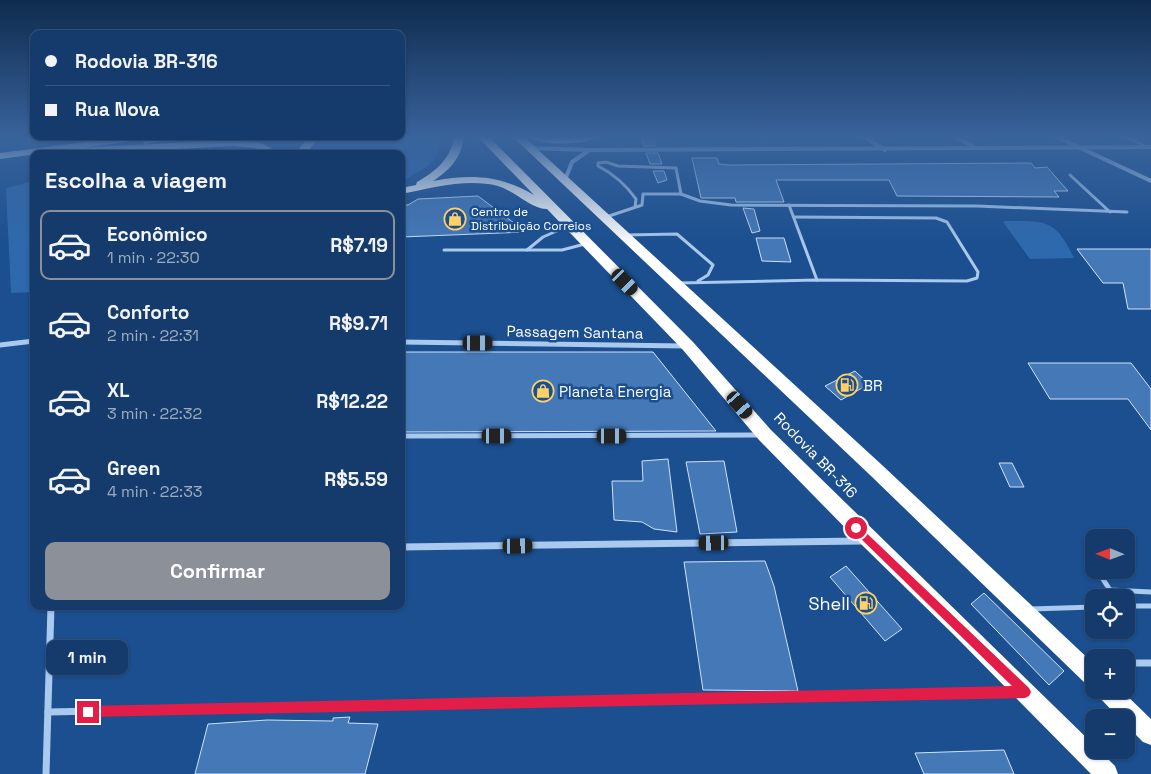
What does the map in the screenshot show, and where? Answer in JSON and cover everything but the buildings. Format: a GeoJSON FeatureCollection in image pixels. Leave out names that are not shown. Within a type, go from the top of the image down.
{"type":"FeatureCollection","features":[{"type":"Feature","properties":{"kind":"highway"},"geometry":{"type":"LineString","coordinates":[[406,190],[439,172]]}},
{"type":"Feature","properties":{"kind":"highway","name":"Rodovia BR-316"},"geometry":{"type":"LineString","coordinates":[[518,172],[688,346],[765,435],[1106,774]]}},
{"type":"Feature","properties":{"kind":"highway","name":"Rodovia BR-316"},"geometry":{"type":"LineString","coordinates":[[558,172],[622,235],[869,464],[1085,670]]}},
{"type":"Feature","properties":{"kind":"highway"},"geometry":{"type":"LineString","coordinates":[[406,190],[462,181],[486,181],[515,189],[557,212]]}},
{"type":"Feature","properties":{"kind":"highway"},"geometry":{"type":"LineString","coordinates":[[1115,699],[1151,734]]}},
{"type":"Feature","properties":{"kind":"street"},"geometry":{"type":"LineString","coordinates":[[565,180],[567,172]]}},
{"type":"Feature","properties":{"kind":"street"},"geometry":{"type":"LineString","coordinates":[[1132,172],[1151,181]]}},
{"type":"Feature","properties":{"kind":"street"},"geometry":{"type":"LineString","coordinates":[[0,345],[30,341]]}},
{"type":"Feature","properties":{"kind":"street","name":"Passagem Santana"},"geometry":{"type":"LineString","coordinates":[[405,342],[688,346]]}},
{"type":"Feature","properties":{"kind":"street"},"geometry":{"type":"LineString","coordinates":[[405,436],[765,435]]}},
{"type":"Feature","properties":{"kind":"street"},"geometry":{"type":"LineString","coordinates":[[405,547],[870,541]]}},
{"type":"Feature","properties":{"kind":"street"},"geometry":{"type":"LineString","coordinates":[[46,774],[51,610]]}},
{"type":"Feature","properties":{"kind":"street"},"geometry":{"type":"LineString","coordinates":[[1078,663],[1085,663]]}},
{"type":"Feature","properties":{"kind":"street"},"geometry":{"type":"LineString","coordinates":[[1135,663],[1151,663]]}},
{"type":"Feature","properties":{"kind":"street"},"geometry":{"type":"LineString","coordinates":[[48,712],[1025,692]]}},
{"type":"Feature","properties":{"kind":"lane"},"geometry":{"type":"LineString","coordinates":[[611,172],[633,194],[636,199],[635,207]]}},
{"type":"Feature","properties":{"kind":"lane"},"geometry":{"type":"LineString","coordinates":[[677,172],[681,194]]}},
{"type":"Feature","properties":{"kind":"lane"},"geometry":{"type":"LineString","coordinates":[[1070,175],[1110,212]]}},
{"type":"Feature","properties":{"kind":"lane"},"geometry":{"type":"LineString","coordinates":[[633,194],[681,194],[712,203],[977,206],[1127,212]]}},
{"type":"Feature","properties":{"kind":"lane"},"geometry":{"type":"LineString","coordinates":[[604,218],[642,205],[644,194]]}},
{"type":"Feature","properties":{"kind":"lane"},"geometry":{"type":"LineString","coordinates":[[789,205],[817,280]]}},
{"type":"Feature","properties":{"kind":"lane"},"geometry":{"type":"LineString","coordinates":[[674,283],[817,280],[967,281],[977,278],[978,272],[947,222],[936,218],[794,217]]}},
{"type":"Feature","properties":{"kind":"lane"},"geometry":{"type":"LineString","coordinates":[[526,250],[543,237],[570,226]]}},
{"type":"Feature","properties":{"kind":"lane"},"geometry":{"type":"LineString","coordinates":[[622,235],[677,234],[713,265],[708,275],[696,283]]}},
{"type":"Feature","properties":{"kind":"lane"},"geometry":{"type":"LineString","coordinates":[[444,250],[562,250],[588,244]]}},
{"type":"Feature","properties":{"kind":"lane"},"geometry":{"type":"LineString","coordinates":[[1102,579],[1110,590],[1151,592]]}},
{"type":"Feature","properties":{"kind":"lane"},"geometry":{"type":"LineString","coordinates":[[1135,606],[1151,606]]}},
{"type":"Feature","properties":{"kind":"lane"},"geometry":{"type":"LineString","coordinates":[[1021,609],[1085,607]]}},
{"type":"Feature","properties":{"kind":"shaded area"},"geometry":{"type":"Polygon","coordinates":[[[405,172],[418,172],[405,179],[405,172]]]}},
{"type":"Feature","properties":{"kind":"shaded area"},"geometry":{"type":"Polygon","coordinates":[[[30,182],[30,292],[11,293],[6,188],[30,182]]]}},
{"type":"Feature","properties":{"kind":"shaded area"},"geometry":{"type":"Polygon","coordinates":[[[1030,221],[1047,225],[1061,235],[1074,258],[1030,259],[1003,222],[1030,221]]]}},
{"type":"Feature","properties":{"kind":"place","name":"Centro de Distribuição Correios"},"geometry":{"type":"Point","coordinates":[455,219]}},
{"type":"Feature","properties":{"kind":"place","name":"BR"},"geometry":{"type":"Point","coordinates":[847,385]}},
{"type":"Feature","properties":{"kind":"place","name":"Planeta Energia"},"geometry":{"type":"Point","coordinates":[543,391]}},
{"type":"Feature","properties":{"kind":"place","name":"Shell"},"geometry":{"type":"Point","coordinates":[866,603]}},
{"type":"Feature","properties":{"kind":"route"},"geometry":{"type":"LineString","coordinates":[[88,712],[1025,692],[856,528]]}}]}
